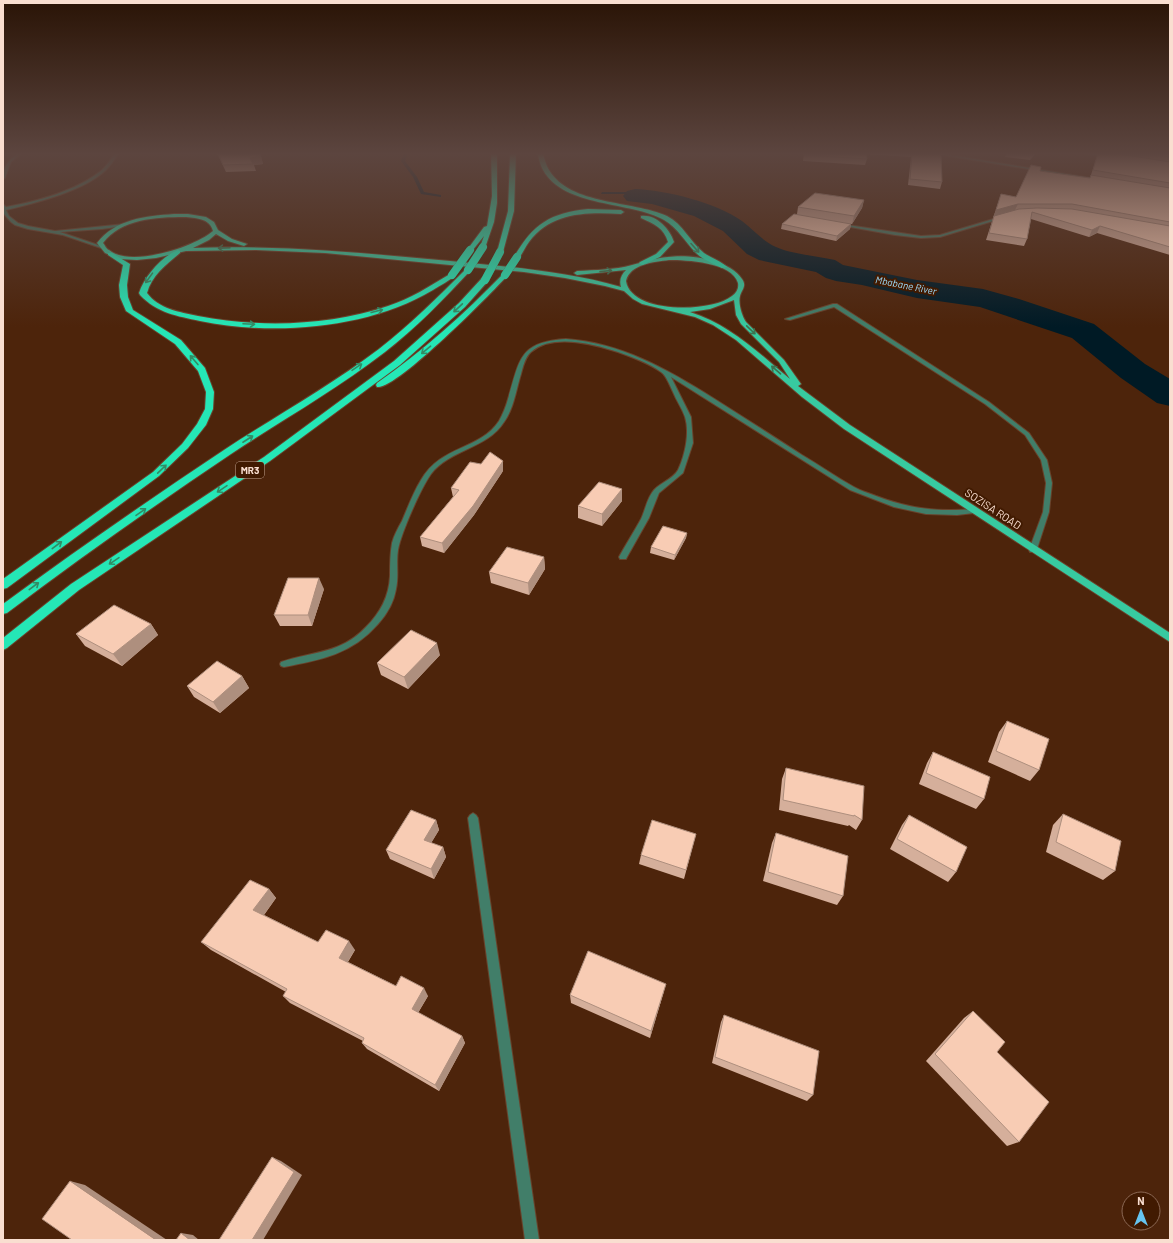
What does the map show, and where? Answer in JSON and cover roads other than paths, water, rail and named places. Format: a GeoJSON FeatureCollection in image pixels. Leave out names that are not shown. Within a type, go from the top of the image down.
{"type":"FeatureCollection","features":[{"type":"Feature","properties":{"kind":"highway","name":"MR3"},"geometry":{"type":"LineString","coordinates":[[3,610],[45,578],[228,452],[360,365],[400,335],[432,308],[468,270],[483,247],[494,211]]}},
{"type":"Feature","properties":{"kind":"highway","name":"MR3"},"geometry":{"type":"LineString","coordinates":[[3,645],[75,587],[267,459],[397,363],[462,305],[485,280],[500,252],[511,211]]}},
{"type":"Feature","properties":{"kind":"highway"},"geometry":{"type":"LineString","coordinates":[[607,211],[640,216],[662,226],[669,233],[671,242],[664,251],[657,257],[642,263]]}},
{"type":"Feature","properties":{"kind":"highway"},"geometry":{"type":"LineString","coordinates":[[267,459],[402,370],[472,311],[505,275],[517,257],[524,242],[542,224],[554,218],[571,214],[607,211]]}},
{"type":"Feature","properties":{"kind":"highway"},"geometry":{"type":"LineString","coordinates":[[643,211],[663,217],[676,225],[699,253],[724,267]]}},
{"type":"Feature","properties":{"kind":"highway"},"geometry":{"type":"LineString","coordinates":[[178,252],[153,273],[145,284],[143,293],[151,302],[171,312],[203,320],[225,323],[294,325],[362,315],[391,308],[429,289],[452,275],[493,217]]}},
{"type":"Feature","properties":{"kind":"highway"},"geometry":{"type":"LineString","coordinates":[[3,585],[156,474],[185,446],[201,425],[209,409],[210,392],[202,370],[178,342],[130,311],[124,297],[123,285],[127,264],[110,254]]}},
{"type":"Feature","properties":{"kind":"main road"},"geometry":{"type":"LineString","coordinates":[[277,249],[248,245],[230,240],[216,231],[216,226],[206,218],[184,215],[157,216],[124,225],[109,232],[100,243],[102,248],[110,254],[144,258],[188,250],[245,247],[404,258],[582,278],[626,290]]}},
{"type":"Feature","properties":{"kind":"main road"},"geometry":{"type":"LineString","coordinates":[[188,250],[207,241],[216,231]]}},
{"type":"Feature","properties":{"kind":"main road"},"geometry":{"type":"LineString","coordinates":[[683,258],[698,260],[724,267],[736,275],[741,284],[741,290],[737,296],[727,302],[713,307],[696,310],[677,310],[645,303],[633,297],[626,290],[623,284],[623,278],[627,272],[642,263],[662,259],[683,258]]}},
{"type":"Feature","properties":{"kind":"main road"},"geometry":{"type":"LineString","coordinates":[[539,272],[580,273],[634,267]]}},
{"type":"Feature","properties":{"kind":"main road"},"geometry":{"type":"LineString","coordinates":[[737,296],[739,315],[743,323],[782,361],[805,396]]}},
{"type":"Feature","properties":{"kind":"main road","name":"SOZISA ROAD"},"geometry":{"type":"LineString","coordinates":[[677,310],[697,316],[715,324],[738,339],[805,396],[847,427],[1170,638]]}},
{"type":"Feature","properties":{"kind":"street"},"geometry":{"type":"LineString","coordinates":[[5,211],[7,216],[15,222],[27,227],[51,231],[80,239],[102,248]]}},
{"type":"Feature","properties":{"kind":"street"},"geometry":{"type":"LineString","coordinates":[[833,223],[921,237],[940,236],[1010,215]]}},
{"type":"Feature","properties":{"kind":"street"},"geometry":{"type":"LineString","coordinates":[[51,231],[124,225]]}},
{"type":"Feature","properties":{"kind":"street"},"geometry":{"type":"LineString","coordinates":[[788,319],[835,305],[987,403],[1027,434],[1044,460],[1049,483],[1046,512],[1034,550]]}},
{"type":"Feature","properties":{"kind":"street"},"geometry":{"type":"LineString","coordinates":[[284,664],[324,656],[354,644],[367,632],[387,606],[393,586],[396,543],[413,502],[428,474],[435,465],[445,457],[470,446],[497,428],[503,420],[517,377],[528,352],[538,345],[554,341],[580,342],[608,346],[636,356],[687,384],[852,490],[880,501],[917,512],[951,514],[974,511]]}},
{"type":"Feature","properties":{"kind":"street"},"geometry":{"type":"LineString","coordinates":[[623,557],[645,518],[656,492],[680,473],[690,443],[688,417],[666,373]]}},
{"type":"Feature","properties":{"kind":"street"},"geometry":{"type":"LineString","coordinates":[[473,818],[532,1240]]}},
{"type":"Feature","properties":{"kind":"waterway","name":"Mbabane River"},"geometry":{"type":"LineString","coordinates":[[703,211],[732,226],[757,248],[769,254],[825,266],[836,272],[862,276],[917,289],[983,298],[1083,331],[1133,371],[1170,395]]}}]}
